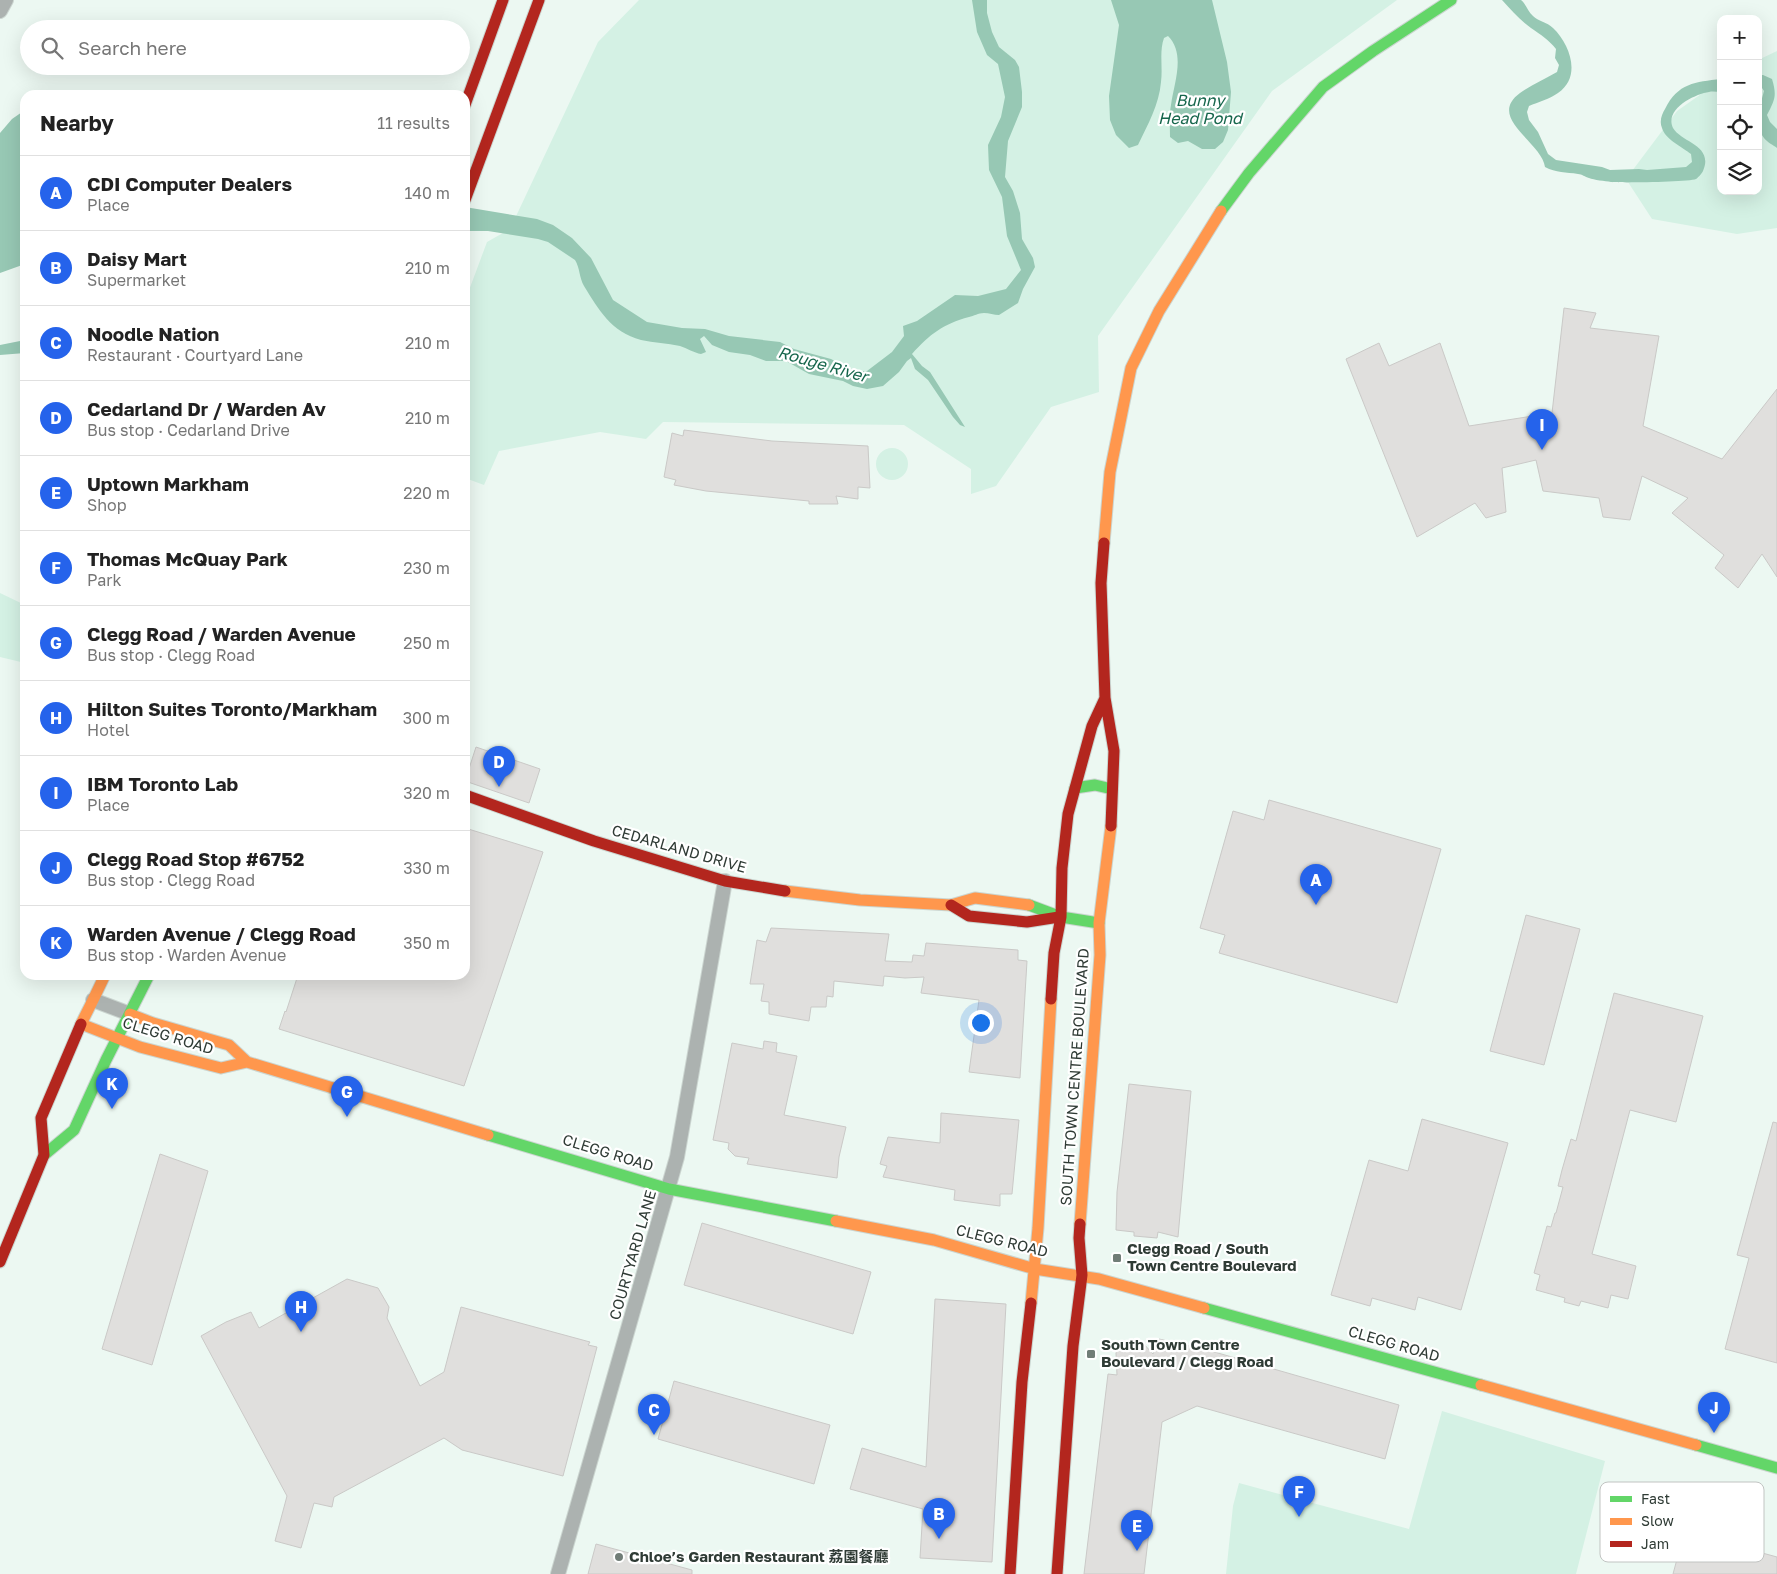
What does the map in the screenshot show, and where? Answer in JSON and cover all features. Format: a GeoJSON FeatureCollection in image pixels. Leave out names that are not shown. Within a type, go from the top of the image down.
{"type":"FeatureCollection","features":[{"type":"Feature","properties":{"kind":"street"},"geometry":{"type":"LineString","coordinates":[[0,11],[6,0]]}},
{"type":"Feature","properties":{"kind":"street"},"geometry":{"type":"LineString","coordinates":[[470,91],[503,0]]}},
{"type":"Feature","properties":{"kind":"street"},"geometry":{"type":"LineString","coordinates":[[470,187],[539,0]]}},
{"type":"Feature","properties":{"kind":"street","name":"SOUTH TOWN CENTRE BOULEVARD"},"geometry":{"type":"LineString","coordinates":[[1057,1574],[1074,1346],[1082,1275],[1078,1238],[1100,964],[1099,923],[1110,846],[1114,751],[1105,698],[1101,582],[1110,472],[1131,368],[1159,311],[1226,203],[1249,173],[1323,87],[1373,51],[1451,0]]}},
{"type":"Feature","properties":{"kind":"street","name":"SOUTH TOWN CENTRE BOULEVARD"},"geometry":{"type":"LineString","coordinates":[[1010,1574],[1022,1382],[1035,1269],[1054,953],[1061,917],[1064,850],[1068,814],[1075,788],[1092,726],[1105,698]]}},
{"type":"Feature","properties":{"kind":"street"},"geometry":{"type":"LineString","coordinates":[[1075,788],[1094,785],[1112,789]]}},
{"type":"Feature","properties":{"kind":"street","name":"CEDARLAND DRIVE"},"geometry":{"type":"LineString","coordinates":[[470,797],[594,841],[725,881],[792,892],[860,900],[951,905],[975,898],[1028,904],[1061,917],[1099,923]]}},
{"type":"Feature","properties":{"kind":"street","name":"COURTYARD LANE"},"geometry":{"type":"LineString","coordinates":[[558,1574],[677,1157],[725,881]]}},
{"type":"Feature","properties":{"kind":"street","name":"CEDARLAND DRIVE"},"geometry":{"type":"LineString","coordinates":[[951,905],[969,916],[1027,922],[1061,917]]}},
{"type":"Feature","properties":{"kind":"street"},"geometry":{"type":"LineString","coordinates":[[0,1262],[44,1155],[41,1118],[70,1047],[103,980]]}},
{"type":"Feature","properties":{"kind":"street"},"geometry":{"type":"LineString","coordinates":[[44,1155],[74,1130],[147,980]]}},
{"type":"Feature","properties":{"kind":"street","name":"CLEGG ROAD"},"geometry":{"type":"LineString","coordinates":[[93,1000],[153,1023],[229,1045],[247,1062],[669,1189],[934,1240],[1035,1269],[1082,1275],[1777,1468]]}},
{"type":"Feature","properties":{"kind":"street","name":"CLEGG ROAD"},"geometry":{"type":"LineString","coordinates":[[81,1024],[140,1047],[221,1068],[247,1062]]}},
{"type":"Feature","properties":{"kind":"shaded area"},"geometry":{"type":"Polygon","coordinates":[[[639,0],[1397,0],[1272,91],[1098,336],[1099,392],[1051,407],[996,486],[971,494],[971,469],[904,425],[663,422],[646,439],[600,432],[499,451],[484,485],[470,480],[470,288],[487,242],[510,229],[598,42],[639,0]]]}},
{"type":"Feature","properties":{"kind":"shaded area"},"geometry":{"type":"Polygon","coordinates":[[[1777,51],[1777,228],[1737,234],[1652,219],[1626,179],[1677,111],[1717,83],[1717,195],[1762,195],[1762,58],[1777,51]]]}},
{"type":"Feature","properties":{"kind":"shaded area"},"geometry":{"type":"Polygon","coordinates":[[[892,448],[903,453],[908,464],[903,475],[892,480],[881,475],[876,464],[881,453],[892,448]]]}},
{"type":"Feature","properties":{"kind":"shaded area"},"geometry":{"type":"Polygon","coordinates":[[[0,593],[20,603],[20,662],[0,657],[0,593]]]}},
{"type":"Feature","properties":{"kind":"shaded area"},"geometry":{"type":"Polygon","coordinates":[[[1442,1411],[1605,1461],[1576,1574],[1226,1574],[1233,1506],[1239,1483],[1409,1529],[1442,1411]]]}},
{"type":"Feature","properties":{"kind":"water","name":"Rouge River"},"geometry":{"type":"Polygon","coordinates":[[[972,0],[987,0],[987,13],[992,32],[999,47],[1015,60],[1019,67],[1022,107],[1008,141],[1005,177],[1013,191],[1020,213],[1022,239],[1033,258],[1035,267],[1018,303],[999,315],[982,313],[952,323],[931,335],[912,354],[930,372],[965,427],[960,425],[953,417],[928,380],[915,369],[911,358],[883,386],[867,389],[853,386],[843,381],[809,374],[786,361],[766,361],[750,355],[729,352],[712,345],[704,336],[700,339],[706,352],[701,354],[680,346],[641,340],[622,332],[607,319],[584,286],[575,260],[548,242],[488,231],[470,231],[470,208],[537,219],[553,225],[572,238],[591,258],[613,300],[647,322],[682,328],[705,329],[729,336],[780,342],[794,349],[831,359],[854,371],[867,371],[892,352],[904,336],[903,326],[917,321],[955,295],[978,296],[1006,289],[1021,270],[1007,236],[1002,197],[989,170],[988,145],[1001,117],[1005,97],[998,64],[987,55],[977,32],[972,0]]]}},
{"type":"Feature","properties":{"kind":"water","name":"Bunny Head Pond"},"geometry":{"type":"Polygon","coordinates":[[[1111,0],[1212,0],[1227,62],[1231,92],[1228,130],[1223,142],[1215,149],[1202,149],[1188,141],[1178,143],[1170,137],[1170,109],[1178,60],[1173,43],[1168,36],[1164,38],[1161,54],[1158,99],[1138,145],[1129,148],[1116,135],[1110,120],[1109,96],[1119,25],[1111,0]]]}},
{"type":"Feature","properties":{"kind":"water"},"geometry":{"type":"Polygon","coordinates":[[[1502,0],[1521,0],[1533,16],[1553,28],[1564,43],[1571,61],[1570,78],[1565,86],[1551,97],[1529,106],[1527,112],[1529,120],[1538,132],[1548,154],[1556,160],[1610,170],[1686,167],[1692,162],[1691,154],[1667,136],[1661,125],[1661,118],[1670,100],[1682,89],[1695,83],[1717,79],[1717,92],[1703,93],[1689,99],[1677,109],[1671,121],[1677,133],[1695,145],[1704,155],[1703,171],[1699,177],[1681,181],[1611,182],[1591,179],[1579,174],[1545,167],[1542,158],[1535,148],[1512,121],[1509,112],[1511,102],[1520,93],[1557,72],[1559,65],[1555,58],[1556,49],[1548,40],[1523,22],[1502,0]]]}},
{"type":"Feature","properties":{"kind":"water"},"geometry":{"type":"Polygon","coordinates":[[[1762,75],[1772,79],[1774,85],[1775,94],[1767,115],[1770,122],[1777,129],[1777,148],[1762,135],[1762,99],[1764,91],[1762,88],[1762,75]]]}},
{"type":"Feature","properties":{"kind":"water"},"geometry":{"type":"Polygon","coordinates":[[[20,113],[20,266],[0,273],[0,133],[12,119],[20,113]]]}},
{"type":"Feature","properties":{"kind":"water"},"geometry":{"type":"Polygon","coordinates":[[[20,341],[20,353],[0,355],[0,345],[20,341]]]}},
{"type":"Feature","properties":{"kind":"building"},"geometry":{"type":"Polygon","coordinates":[[[1564,308],[1596,313],[1590,328],[1659,336],[1643,426],[1722,459],[1777,389],[1777,577],[1762,554],[1738,588],[1715,568],[1724,555],[1672,513],[1688,498],[1642,476],[1630,520],[1603,517],[1599,498],[1543,491],[1536,460],[1502,468],[1506,512],[1486,518],[1475,503],[1417,537],[1346,359],[1379,343],[1389,366],[1440,343],[1469,426],[1552,413],[1564,308]]]}},
{"type":"Feature","properties":{"kind":"building"},"geometry":{"type":"Polygon","coordinates":[[[684,430],[772,441],[868,446],[870,488],[858,487],[858,499],[836,496],[838,504],[809,504],[809,501],[706,491],[674,485],[676,480],[664,477],[672,433],[683,436],[684,430]]]}},
{"type":"Feature","properties":{"kind":"building"},"geometry":{"type":"Polygon","coordinates":[[[476,747],[540,769],[529,803],[470,783],[470,766],[476,747]]]}},
{"type":"Feature","properties":{"kind":"building"},"geometry":{"type":"Polygon","coordinates":[[[1269,800],[1441,849],[1397,1003],[1219,953],[1225,935],[1200,928],[1233,811],[1264,820],[1269,800]]]}},
{"type":"Feature","properties":{"kind":"building"},"geometry":{"type":"Polygon","coordinates":[[[470,830],[543,852],[464,1086],[279,1029],[296,980],[470,980],[470,830]]]}},
{"type":"Feature","properties":{"kind":"building"},"geometry":{"type":"Polygon","coordinates":[[[1526,915],[1580,929],[1544,1065],[1490,1051],[1526,915]]]}},
{"type":"Feature","properties":{"kind":"building"},"geometry":{"type":"Polygon","coordinates":[[[771,928],[889,934],[885,961],[912,962],[913,955],[924,956],[926,943],[1018,950],[1018,960],[1027,961],[1020,1078],[969,1072],[979,1000],[921,993],[924,977],[884,976],[883,986],[834,981],[833,997],[827,996],[826,1007],[811,1007],[809,1021],[769,1014],[769,1002],[761,1001],[764,984],[750,984],[757,940],[766,942],[771,928]]]}},
{"type":"Feature","properties":{"kind":"building"},"geometry":{"type":"Polygon","coordinates":[[[1614,993],[1703,1016],[1676,1122],[1630,1110],[1592,1254],[1636,1266],[1628,1299],[1611,1295],[1608,1308],[1581,1301],[1579,1306],[1564,1302],[1565,1298],[1536,1290],[1540,1275],[1534,1273],[1547,1226],[1551,1227],[1556,1213],[1563,1187],[1558,1186],[1562,1170],[1571,1139],[1576,1141],[1614,993]]]}},
{"type":"Feature","properties":{"kind":"building"},"geometry":{"type":"Polygon","coordinates":[[[764,1041],[777,1043],[776,1052],[797,1056],[784,1115],[846,1127],[839,1157],[837,1178],[747,1164],[749,1158],[735,1156],[728,1149],[729,1143],[713,1140],[732,1043],[763,1049],[764,1041]]]}},
{"type":"Feature","properties":{"kind":"building"},"geometry":{"type":"Polygon","coordinates":[[[1129,1084],[1191,1091],[1178,1237],[1158,1232],[1157,1238],[1134,1236],[1134,1232],[1116,1230],[1117,1192],[1129,1084]]]}},
{"type":"Feature","properties":{"kind":"building"},"geometry":{"type":"Polygon","coordinates":[[[941,1113],[1019,1120],[1012,1194],[1000,1194],[1000,1206],[954,1200],[955,1190],[883,1177],[887,1166],[880,1164],[888,1137],[940,1143],[941,1113]]]}},
{"type":"Feature","properties":{"kind":"building"},"geometry":{"type":"Polygon","coordinates":[[[1422,1119],[1508,1143],[1461,1310],[1418,1297],[1415,1310],[1372,1298],[1370,1306],[1331,1295],[1369,1160],[1408,1171],[1422,1119]]]}},
{"type":"Feature","properties":{"kind":"building"},"geometry":{"type":"Polygon","coordinates":[[[1773,1122],[1777,1123],[1777,1363],[1725,1349],[1749,1258],[1737,1255],[1773,1122]]]}},
{"type":"Feature","properties":{"kind":"building"},"geometry":{"type":"Polygon","coordinates":[[[160,1154],[208,1171],[152,1365],[102,1349],[160,1154]]]}},
{"type":"Feature","properties":{"kind":"building"},"geometry":{"type":"Polygon","coordinates":[[[702,1223],[871,1272],[853,1334],[684,1285],[702,1223]]]}},
{"type":"Feature","properties":{"kind":"building"},"geometry":{"type":"Polygon","coordinates":[[[347,1279],[378,1288],[389,1307],[387,1318],[420,1386],[444,1372],[461,1307],[590,1342],[588,1345],[597,1347],[563,1476],[462,1450],[444,1438],[334,1497],[332,1507],[314,1503],[301,1548],[275,1541],[287,1496],[201,1336],[226,1322],[251,1312],[259,1328],[347,1279]]]}},
{"type":"Feature","properties":{"kind":"building"},"geometry":{"type":"Polygon","coordinates":[[[935,1299],[1006,1304],[992,1562],[920,1558],[923,1509],[850,1489],[862,1448],[926,1467],[935,1299]]]}},
{"type":"Feature","properties":{"kind":"building"},"geometry":{"type":"Polygon","coordinates":[[[1159,1339],[1211,1351],[1399,1405],[1385,1459],[1197,1406],[1162,1422],[1144,1574],[1084,1574],[1108,1374],[1117,1375],[1116,1353],[1118,1347],[1123,1342],[1129,1340],[1142,1342],[1153,1354],[1159,1339]]]}},
{"type":"Feature","properties":{"kind":"building"},"geometry":{"type":"Polygon","coordinates":[[[674,1381],[830,1425],[814,1484],[658,1439],[674,1381]]]}},
{"type":"Feature","properties":{"kind":"building"},"geometry":{"type":"Polygon","coordinates":[[[596,1544],[692,1570],[692,1574],[588,1574],[596,1544]]]}},
{"type":"Feature","properties":{"kind":"building"},"geometry":{"type":"Polygon","coordinates":[[[1764,1553],[1777,1557],[1777,1574],[1673,1574],[1676,1562],[1764,1562],[1764,1553]]]}},
{"type":"Feature","properties":{"kind":"traffic: fast"},"geometry":{"type":"LineString","coordinates":[[1221,211],[1249,173],[1323,87],[1373,51],[1451,0]]}},
{"type":"Feature","properties":{"kind":"traffic: fast"},"geometry":{"type":"LineString","coordinates":[[1075,788],[1095,785],[1112,789]]}},
{"type":"Feature","properties":{"kind":"traffic: fast"},"geometry":{"type":"LineString","coordinates":[[1029,905],[1061,917],[1099,923]]}},
{"type":"Feature","properties":{"kind":"traffic: fast"},"geometry":{"type":"LineString","coordinates":[[44,1155],[74,1130],[106,1060],[146,980]]}},
{"type":"Feature","properties":{"kind":"traffic: fast"},"geometry":{"type":"LineString","coordinates":[[488,1135],[669,1189],[836,1221]]}},
{"type":"Feature","properties":{"kind":"traffic: fast"},"geometry":{"type":"LineString","coordinates":[[1204,1308],[1481,1385]]}},
{"type":"Feature","properties":{"kind":"traffic: fast"},"geometry":{"type":"LineString","coordinates":[[1696,1445],[1777,1468]]}},
{"type":"Feature","properties":{"kind":"traffic: slow"},"geometry":{"type":"LineString","coordinates":[[1104,543],[1110,472],[1131,368],[1159,311],[1221,211]]}},
{"type":"Feature","properties":{"kind":"traffic: slow"},"geometry":{"type":"LineString","coordinates":[[1080,1224],[1100,955],[1099,923],[1111,826]]}},
{"type":"Feature","properties":{"kind":"traffic: slow"},"geometry":{"type":"LineString","coordinates":[[785,891],[860,900],[951,905],[975,898],[1029,905]]}},
{"type":"Feature","properties":{"kind":"traffic: slow"},"geometry":{"type":"LineString","coordinates":[[93,1000],[103,980]]}},
{"type":"Feature","properties":{"kind":"traffic: slow"},"geometry":{"type":"LineString","coordinates":[[1031,1303],[1038,1228],[1051,999]]}},
{"type":"Feature","properties":{"kind":"traffic: slow"},"geometry":{"type":"LineString","coordinates":[[93,1000],[81,1024],[140,1047],[221,1068],[247,1062]]}},
{"type":"Feature","properties":{"kind":"traffic: slow"},"geometry":{"type":"LineString","coordinates":[[130,1014],[153,1023],[229,1045],[247,1062],[488,1135]]}},
{"type":"Feature","properties":{"kind":"traffic: slow"},"geometry":{"type":"LineString","coordinates":[[836,1221],[934,1240],[1035,1269],[1099,1279],[1204,1308]]}},
{"type":"Feature","properties":{"kind":"traffic: slow"},"geometry":{"type":"LineString","coordinates":[[1481,1385],[1696,1445]]}},
{"type":"Feature","properties":{"kind":"traffic: jam"},"geometry":{"type":"LineString","coordinates":[[470,91],[503,0]]}},
{"type":"Feature","properties":{"kind":"traffic: jam"},"geometry":{"type":"LineString","coordinates":[[470,186],[539,0]]}},
{"type":"Feature","properties":{"kind":"traffic: jam"},"geometry":{"type":"LineString","coordinates":[[1104,543],[1101,583],[1105,698],[1114,751],[1111,826]]}},
{"type":"Feature","properties":{"kind":"traffic: jam"},"geometry":{"type":"LineString","coordinates":[[1051,999],[1054,953],[1061,917],[1062,868],[1068,814],[1092,726],[1105,698]]}},
{"type":"Feature","properties":{"kind":"traffic: jam"},"geometry":{"type":"LineString","coordinates":[[470,797],[594,841],[725,881],[785,891]]}},
{"type":"Feature","properties":{"kind":"traffic: jam"},"geometry":{"type":"LineString","coordinates":[[951,905],[969,916],[1027,922],[1059,917]]}},
{"type":"Feature","properties":{"kind":"traffic: jam"},"geometry":{"type":"LineString","coordinates":[[0,1262],[44,1155],[41,1118],[81,1024]]}},
{"type":"Feature","properties":{"kind":"traffic: jam"},"geometry":{"type":"LineString","coordinates":[[1057,1574],[1073,1346],[1082,1275],[1079,1238],[1080,1224]]}},
{"type":"Feature","properties":{"kind":"traffic: jam"},"geometry":{"type":"LineString","coordinates":[[1010,1574],[1022,1382],[1031,1303]]}},
{"type":"Feature","properties":{"kind":"place","name":"IBM Toronto Lab"},"geometry":{"type":"Point","coordinates":[1542,450]}},
{"type":"Feature","properties":{"kind":"place","name":"Cedarland Dr / Warden Av"},"geometry":{"type":"Point","coordinates":[499,787]}},
{"type":"Feature","properties":{"kind":"place","name":"CDI Computer Dealers"},"geometry":{"type":"Point","coordinates":[1316,905]}},
{"type":"Feature","properties":{"kind":"place","name":"Warden Avenue / Clegg Road"},"geometry":{"type":"Point","coordinates":[112,1109]}},
{"type":"Feature","properties":{"kind":"place","name":"Clegg Road / Warden Avenue"},"geometry":{"type":"Point","coordinates":[347,1117]}},
{"type":"Feature","properties":{"kind":"place","name":"Clegg Road / South Town Centre Boulevard"},"geometry":{"type":"Point","coordinates":[1117,1258]}},
{"type":"Feature","properties":{"kind":"place","name":"Hilton Suites Toronto/Markham"},"geometry":{"type":"Point","coordinates":[301,1332]}},
{"type":"Feature","properties":{"kind":"place","name":"South Town Centre Boulevard / Clegg Road"},"geometry":{"type":"Point","coordinates":[1091,1354]}},
{"type":"Feature","properties":{"kind":"place","name":"Clegg Road Stop #6752"},"geometry":{"type":"Point","coordinates":[1714,1433]}},
{"type":"Feature","properties":{"kind":"place","name":"Noodle Nation"},"geometry":{"type":"Point","coordinates":[654,1435]}},
{"type":"Feature","properties":{"kind":"place","name":"Thomas McQuay Park"},"geometry":{"type":"Point","coordinates":[1299,1517]}},
{"type":"Feature","properties":{"kind":"place","name":"Daisy Mart"},"geometry":{"type":"Point","coordinates":[939,1539]}},
{"type":"Feature","properties":{"kind":"place","name":"Uptown Markham"},"geometry":{"type":"Point","coordinates":[1137,1551]}},
{"type":"Feature","properties":{"kind":"place","name":"Chloe’s Garden Restaurant 荔園餐廳"},"geometry":{"type":"Point","coordinates":[619,1557]}}]}
